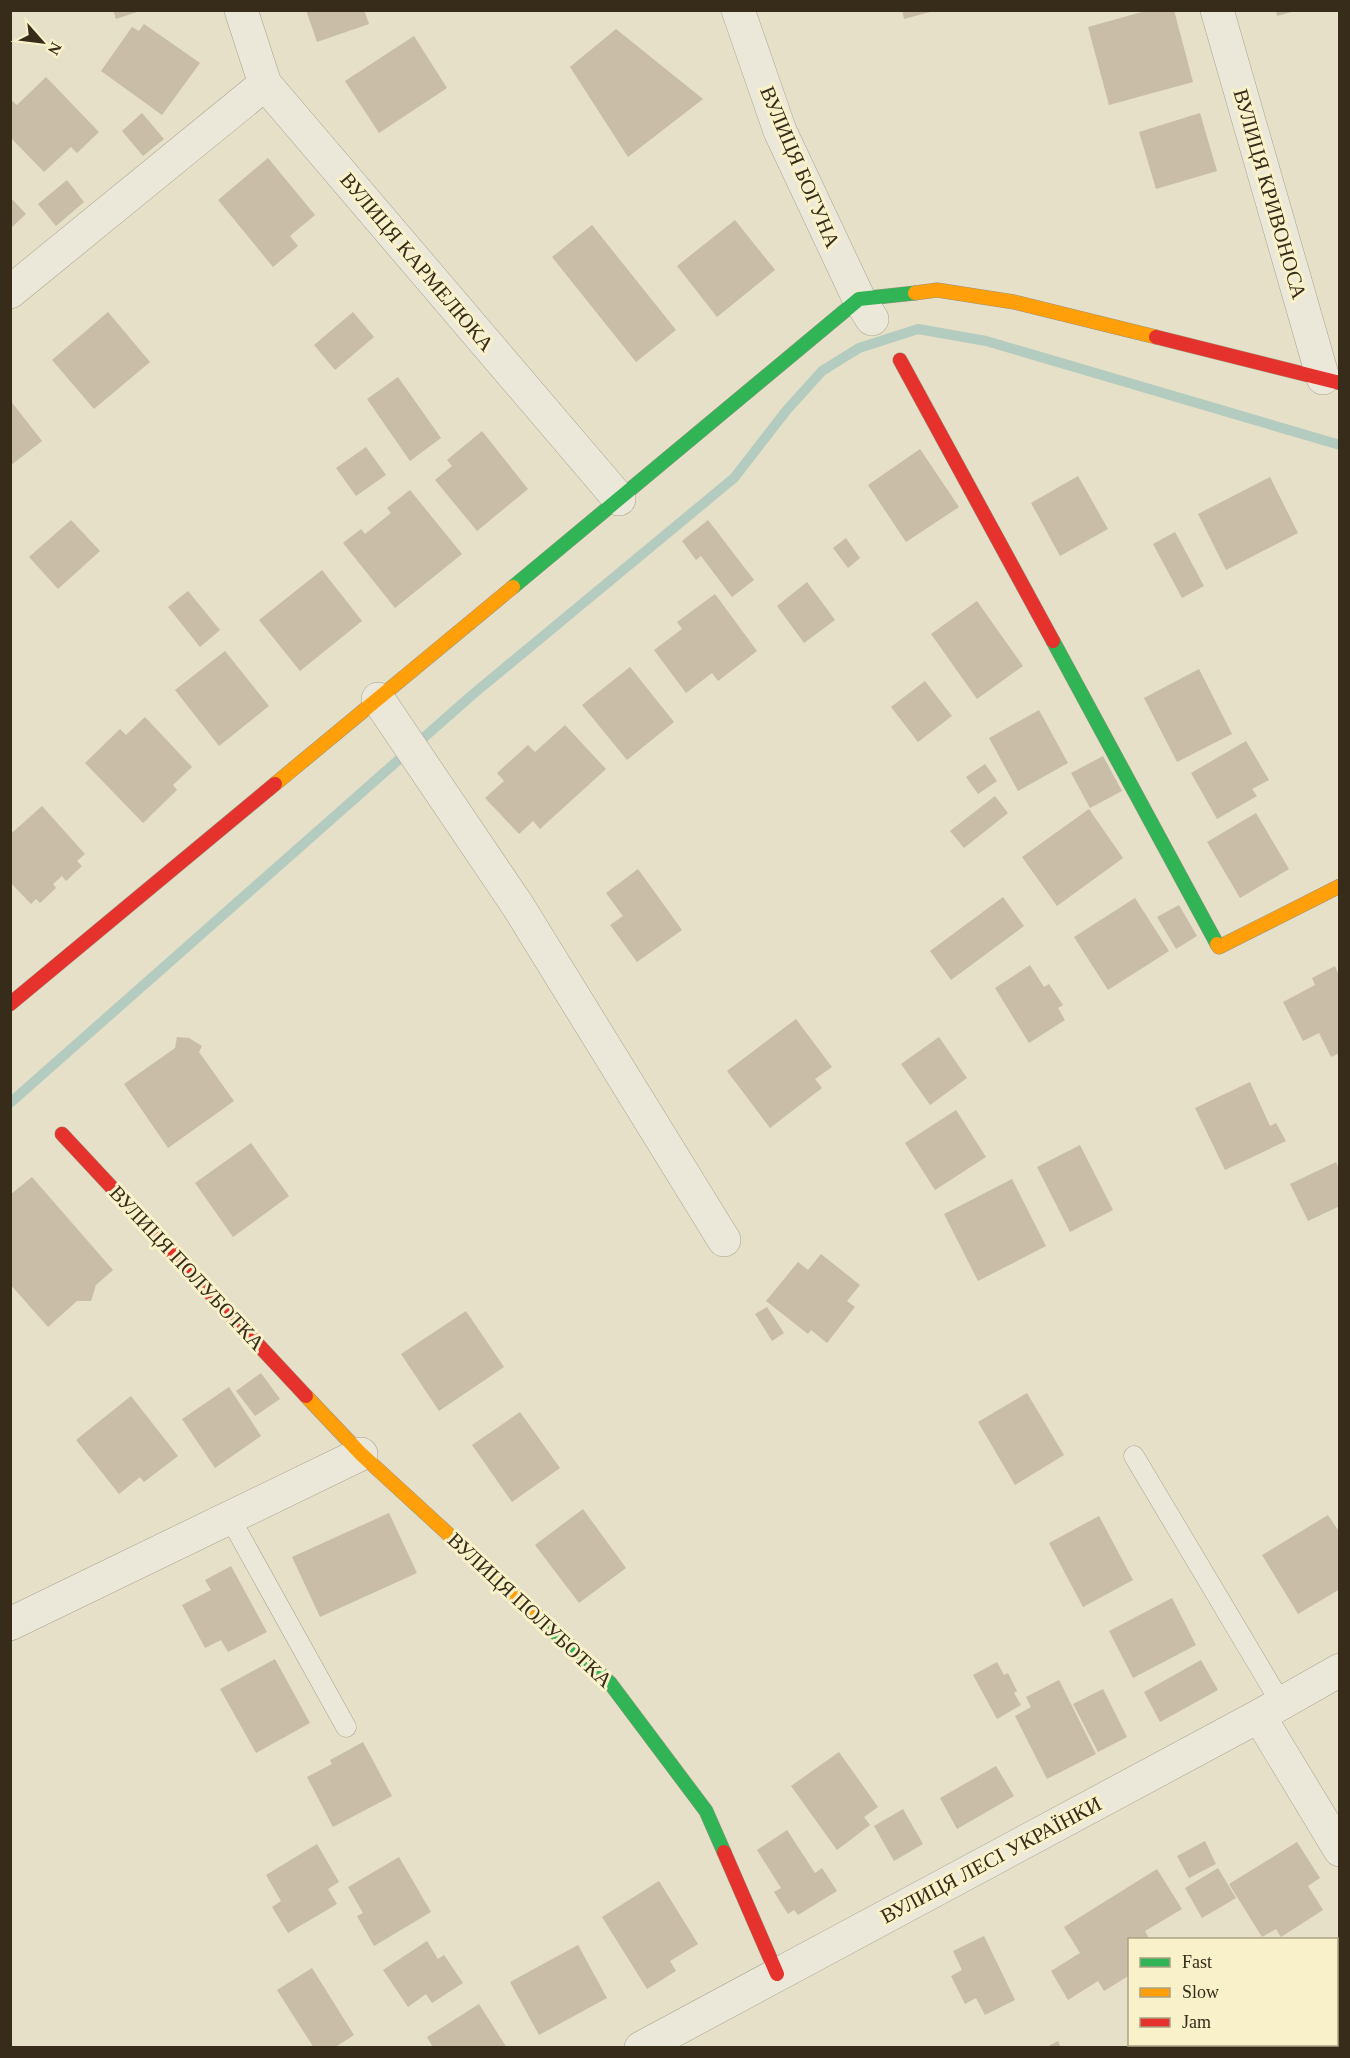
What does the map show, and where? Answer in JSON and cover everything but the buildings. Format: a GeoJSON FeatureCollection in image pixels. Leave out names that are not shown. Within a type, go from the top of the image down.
{"type":"FeatureCollection","features":[{"type":"Feature","properties":{"kind":"street","name":"ВУЛИЦЯ КАРМЕЛЮКА"},"geometry":{"type":"LineString","coordinates":[[241,10],[265,84],[619,499]]}},
{"type":"Feature","properties":{"kind":"street","name":"ВУЛИЦЯ БОГУНА"},"geometry":{"type":"LineString","coordinates":[[738,10],[780,131],[865,309]]}},
{"type":"Feature","properties":{"kind":"street","name":"ВУЛИЦЯ КРИВОНОСА"},"geometry":{"type":"LineString","coordinates":[[1217,10],[1331,380]]}},
{"type":"Feature","properties":{"kind":"street"},"geometry":{"type":"LineString","coordinates":[[10,292],[265,84]]}},
{"type":"Feature","properties":{"kind":"street"},"geometry":{"type":"LineString","coordinates":[[10,1004],[619,499],[865,309],[937,290],[1014,302],[1331,380]]}},
{"type":"Feature","properties":{"kind":"street"},"geometry":{"type":"LineString","coordinates":[[900,360],[1219,947],[1340,886]]}},
{"type":"Feature","properties":{"kind":"street"},"geometry":{"type":"LineString","coordinates":[[378,699],[518,906],[724,1240]]}},
{"type":"Feature","properties":{"kind":"street","name":"ВУЛИЦЯ ПОЛУБОТКА"},"geometry":{"type":"LineString","coordinates":[[62,1134],[361,1454],[610,1683],[706,1811],[777,1974]]}},
{"type":"Feature","properties":{"kind":"street"},"geometry":{"type":"LineString","coordinates":[[10,1624],[361,1454]]}},
{"type":"Feature","properties":{"kind":"street","name":"ВУЛИЦЯ ЛЕСІ УКРАЇНКИ"},"geometry":{"type":"LineString","coordinates":[[641,2048],[1340,1670]]}},
{"type":"Feature","properties":{"kind":"street"},"geometry":{"type":"LineString","coordinates":[[1270,1709],[1340,1850]]}},
{"type":"Feature","properties":{"kind":"lane"},"geometry":{"type":"LineString","coordinates":[[1134,1456],[1270,1709]]}},
{"type":"Feature","properties":{"kind":"lane"},"geometry":{"type":"LineString","coordinates":[[230,1518],[346,1727]]}},
{"type":"Feature","properties":{"kind":"waterway"},"geometry":{"type":"LineString","coordinates":[[10,1103],[472,695],[734,478],[786,411],[822,371],[859,348],[918,329],[986,341],[1340,445]]}},
{"type":"Feature","properties":{"kind":"traffic: fast"},"geometry":{"type":"LineString","coordinates":[[513,587],[859,299],[915,293]]}},
{"type":"Feature","properties":{"kind":"traffic: fast"},"geometry":{"type":"LineString","coordinates":[[1053,641],[1217,944]]}},
{"type":"Feature","properties":{"kind":"traffic: fast"},"geometry":{"type":"LineString","coordinates":[[543,1621],[610,1683],[706,1811],[724,1852]]}},
{"type":"Feature","properties":{"kind":"traffic: slow"},"geometry":{"type":"LineString","coordinates":[[915,293],[937,290],[1014,302],[1156,337]]}},
{"type":"Feature","properties":{"kind":"traffic: slow"},"geometry":{"type":"LineString","coordinates":[[275,784],[513,587]]}},
{"type":"Feature","properties":{"kind":"traffic: slow"},"geometry":{"type":"LineString","coordinates":[[1217,944],[1219,947],[1340,886]]}},
{"type":"Feature","properties":{"kind":"traffic: slow"},"geometry":{"type":"LineString","coordinates":[[306,1396],[361,1454],[543,1621]]}},
{"type":"Feature","properties":{"kind":"traffic: jam"},"geometry":{"type":"LineString","coordinates":[[1156,337],[1340,383]]}},
{"type":"Feature","properties":{"kind":"traffic: jam"},"geometry":{"type":"LineString","coordinates":[[900,360],[1053,641]]}},
{"type":"Feature","properties":{"kind":"traffic: jam"},"geometry":{"type":"LineString","coordinates":[[10,1004],[275,784]]}},
{"type":"Feature","properties":{"kind":"traffic: jam"},"geometry":{"type":"LineString","coordinates":[[62,1134],[306,1396]]}},
{"type":"Feature","properties":{"kind":"traffic: jam"},"geometry":{"type":"LineString","coordinates":[[724,1852],[777,1974]]}}]}
